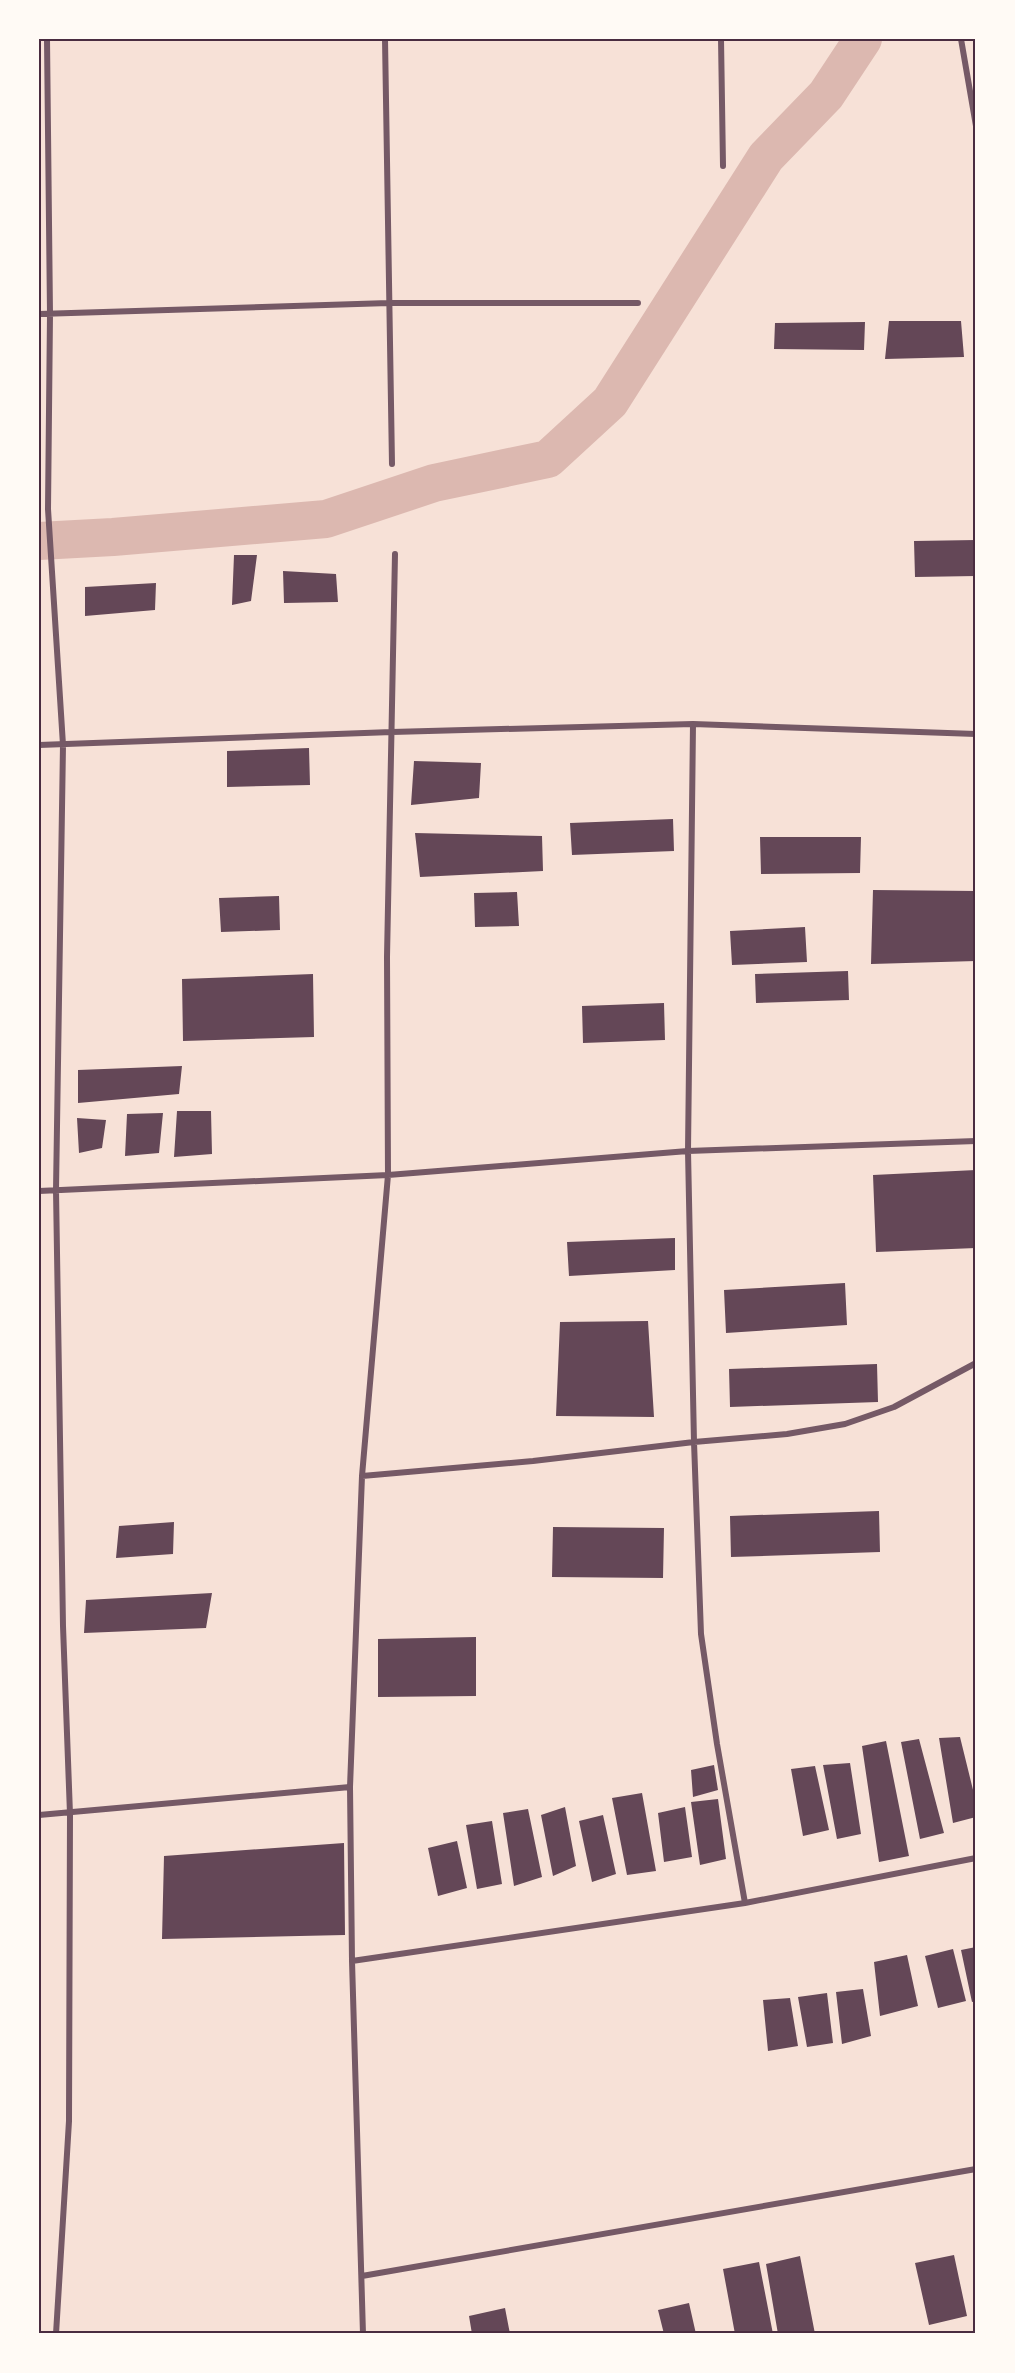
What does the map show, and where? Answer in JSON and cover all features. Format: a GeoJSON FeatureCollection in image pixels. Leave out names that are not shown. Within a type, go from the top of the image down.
{"type":"FeatureCollection","features":[{"type":"Feature","properties":{"kind":"street"},"geometry":{"type":"LineString","coordinates":[[46,39],[50,314],[48,508],[63,745],[56,1190],[63,1626],[70,1814],[69,2121],[56,2334]]}},
{"type":"Feature","properties":{"kind":"street"},"geometry":{"type":"LineString","coordinates":[[385,39],[392,464]]}},
{"type":"Feature","properties":{"kind":"street"},"geometry":{"type":"LineString","coordinates":[[722,39],[723,166]]}},
{"type":"Feature","properties":{"kind":"street"},"geometry":{"type":"LineString","coordinates":[[961,39],[976,126]]}},
{"type":"Feature","properties":{"kind":"street"},"geometry":{"type":"LineString","coordinates":[[39,314],[389,303],[638,303]]}},
{"type":"Feature","properties":{"kind":"street"},"geometry":{"type":"LineString","coordinates":[[363,2334],[352,1961],[350,1787],[362,1476],[388,1175],[387,957],[395,554]]}},
{"type":"Feature","properties":{"kind":"street"},"geometry":{"type":"LineString","coordinates":[[693,724],[688,1151],[694,1442],[701,1634],[717,1744],[745,1903]]}},
{"type":"Feature","properties":{"kind":"street"},"geometry":{"type":"LineString","coordinates":[[39,745],[693,724],[976,734]]}},
{"type":"Feature","properties":{"kind":"street"},"geometry":{"type":"LineString","coordinates":[[39,1191],[388,1175],[688,1151],[976,1140]]}},
{"type":"Feature","properties":{"kind":"street"},"geometry":{"type":"LineString","coordinates":[[362,1476],[787,1434],[845,1424],[894,1407],[976,1363]]}},
{"type":"Feature","properties":{"kind":"street"},"geometry":{"type":"LineString","coordinates":[[39,1815],[350,1787]]}},
{"type":"Feature","properties":{"kind":"street"},"geometry":{"type":"LineString","coordinates":[[352,1961],[745,1903],[976,1858]]}},
{"type":"Feature","properties":{"kind":"street"},"geometry":{"type":"LineString","coordinates":[[362,2276],[976,2169]]}},
{"type":"Feature","properties":{"kind":"building"},"geometry":{"type":"Polygon","coordinates":[[[889,321],[961,321],[964,357],[885,359],[889,321]]]}},
{"type":"Feature","properties":{"kind":"building"},"geometry":{"type":"Polygon","coordinates":[[[865,322],[864,350],[774,349],[775,323],[865,322]]]}},
{"type":"Feature","properties":{"kind":"building"},"geometry":{"type":"Polygon","coordinates":[[[976,540],[976,576],[915,577],[914,541],[976,540]]]}},
{"type":"Feature","properties":{"kind":"building"},"geometry":{"type":"Polygon","coordinates":[[[234,555],[257,555],[251,601],[232,605],[234,555]]]}},
{"type":"Feature","properties":{"kind":"building"},"geometry":{"type":"Polygon","coordinates":[[[283,571],[336,574],[338,602],[284,603],[283,571]]]}},
{"type":"Feature","properties":{"kind":"building"},"geometry":{"type":"Polygon","coordinates":[[[156,583],[155,610],[85,616],[85,587],[156,583]]]}},
{"type":"Feature","properties":{"kind":"building"},"geometry":{"type":"Polygon","coordinates":[[[309,748],[310,785],[227,787],[227,751],[309,748]]]}},
{"type":"Feature","properties":{"kind":"building"},"geometry":{"type":"Polygon","coordinates":[[[414,761],[481,763],[479,798],[411,805],[414,761]]]}},
{"type":"Feature","properties":{"kind":"building"},"geometry":{"type":"Polygon","coordinates":[[[673,819],[674,851],[572,855],[570,823],[673,819]]]}},
{"type":"Feature","properties":{"kind":"building"},"geometry":{"type":"Polygon","coordinates":[[[415,833],[542,836],[543,871],[420,877],[415,833]]]}},
{"type":"Feature","properties":{"kind":"building"},"geometry":{"type":"Polygon","coordinates":[[[760,837],[861,837],[860,873],[761,874],[760,837]]]}},
{"type":"Feature","properties":{"kind":"building"},"geometry":{"type":"Polygon","coordinates":[[[873,890],[976,891],[976,961],[871,964],[873,890]]]}},
{"type":"Feature","properties":{"kind":"building"},"geometry":{"type":"Polygon","coordinates":[[[517,892],[519,926],[475,927],[474,893],[517,892]]]}},
{"type":"Feature","properties":{"kind":"building"},"geometry":{"type":"Polygon","coordinates":[[[279,896],[280,930],[221,932],[219,898],[279,896]]]}},
{"type":"Feature","properties":{"kind":"building"},"geometry":{"type":"Polygon","coordinates":[[[805,927],[807,962],[732,965],[730,931],[805,927]]]}},
{"type":"Feature","properties":{"kind":"building"},"geometry":{"type":"Polygon","coordinates":[[[848,971],[849,1000],[756,1003],[755,974],[848,971]]]}},
{"type":"Feature","properties":{"kind":"building"},"geometry":{"type":"Polygon","coordinates":[[[313,974],[314,1037],[183,1041],[182,979],[313,974]]]}},
{"type":"Feature","properties":{"kind":"building"},"geometry":{"type":"Polygon","coordinates":[[[664,1003],[665,1040],[583,1043],[582,1006],[664,1003]]]}},
{"type":"Feature","properties":{"kind":"building"},"geometry":{"type":"Polygon","coordinates":[[[182,1066],[179,1094],[78,1103],[78,1070],[182,1066]]]}},
{"type":"Feature","properties":{"kind":"building"},"geometry":{"type":"Polygon","coordinates":[[[177,1111],[211,1111],[212,1154],[174,1157],[177,1111]]]}},
{"type":"Feature","properties":{"kind":"building"},"geometry":{"type":"Polygon","coordinates":[[[163,1113],[159,1153],[125,1156],[127,1114],[163,1113]]]}},
{"type":"Feature","properties":{"kind":"building"},"geometry":{"type":"Polygon","coordinates":[[[77,1118],[106,1120],[102,1148],[79,1153],[77,1118]]]}},
{"type":"Feature","properties":{"kind":"building"},"geometry":{"type":"Polygon","coordinates":[[[976,1170],[976,1248],[876,1252],[873,1175],[976,1170]]]}},
{"type":"Feature","properties":{"kind":"building"},"geometry":{"type":"Polygon","coordinates":[[[675,1238],[675,1270],[569,1276],[567,1242],[675,1238]]]}},
{"type":"Feature","properties":{"kind":"building"},"geometry":{"type":"Polygon","coordinates":[[[845,1283],[847,1325],[726,1333],[724,1290],[845,1283]]]}},
{"type":"Feature","properties":{"kind":"building"},"geometry":{"type":"Polygon","coordinates":[[[648,1321],[654,1417],[556,1416],[560,1322],[648,1321]]]}},
{"type":"Feature","properties":{"kind":"building"},"geometry":{"type":"Polygon","coordinates":[[[877,1364],[878,1402],[730,1407],[729,1369],[877,1364]]]}},
{"type":"Feature","properties":{"kind":"building"},"geometry":{"type":"Polygon","coordinates":[[[879,1511],[880,1552],[731,1557],[730,1516],[879,1511]]]}},
{"type":"Feature","properties":{"kind":"building"},"geometry":{"type":"Polygon","coordinates":[[[174,1522],[173,1554],[116,1558],[119,1526],[174,1522]]]}},
{"type":"Feature","properties":{"kind":"building"},"geometry":{"type":"Polygon","coordinates":[[[553,1527],[664,1528],[663,1578],[552,1577],[553,1527]]]}},
{"type":"Feature","properties":{"kind":"building"},"geometry":{"type":"Polygon","coordinates":[[[212,1593],[206,1628],[84,1633],[86,1600],[212,1593]]]}},
{"type":"Feature","properties":{"kind":"building"},"geometry":{"type":"Polygon","coordinates":[[[476,1637],[476,1696],[378,1697],[378,1639],[476,1637]]]}},
{"type":"Feature","properties":{"kind":"building"},"geometry":{"type":"Polygon","coordinates":[[[960,1737],[976,1802],[976,1817],[953,1823],[939,1738],[960,1737]]]}},
{"type":"Feature","properties":{"kind":"building"},"geometry":{"type":"Polygon","coordinates":[[[919,1739],[944,1833],[920,1839],[901,1742],[919,1739]]]}},
{"type":"Feature","properties":{"kind":"building"},"geometry":{"type":"Polygon","coordinates":[[[886,1741],[909,1856],[879,1862],[862,1746],[886,1741]]]}},
{"type":"Feature","properties":{"kind":"building"},"geometry":{"type":"Polygon","coordinates":[[[850,1763],[861,1834],[837,1839],[823,1765],[850,1763]]]}},
{"type":"Feature","properties":{"kind":"building"},"geometry":{"type":"Polygon","coordinates":[[[714,1765],[718,1790],[693,1797],[691,1770],[714,1765]]]}},
{"type":"Feature","properties":{"kind":"building"},"geometry":{"type":"Polygon","coordinates":[[[815,1766],[829,1830],[803,1836],[791,1769],[815,1766]]]}},
{"type":"Feature","properties":{"kind":"building"},"geometry":{"type":"Polygon","coordinates":[[[642,1793],[656,1871],[627,1875],[612,1798],[642,1793]]]}},
{"type":"Feature","properties":{"kind":"building"},"geometry":{"type":"Polygon","coordinates":[[[718,1799],[726,1859],[700,1865],[691,1802],[718,1799]]]}},
{"type":"Feature","properties":{"kind":"building"},"geometry":{"type":"Polygon","coordinates":[[[565,1807],[576,1866],[553,1876],[541,1815],[565,1807]]]}},
{"type":"Feature","properties":{"kind":"building"},"geometry":{"type":"Polygon","coordinates":[[[685,1807],[692,1857],[664,1862],[658,1813],[685,1807]]]}},
{"type":"Feature","properties":{"kind":"building"},"geometry":{"type":"Polygon","coordinates":[[[528,1809],[542,1877],[514,1886],[503,1813],[528,1809]]]}},
{"type":"Feature","properties":{"kind":"building"},"geometry":{"type":"Polygon","coordinates":[[[603,1815],[616,1874],[592,1882],[579,1821],[603,1815]]]}},
{"type":"Feature","properties":{"kind":"building"},"geometry":{"type":"Polygon","coordinates":[[[492,1821],[502,1884],[477,1889],[466,1825],[492,1821]]]}},
{"type":"Feature","properties":{"kind":"building"},"geometry":{"type":"Polygon","coordinates":[[[457,1841],[467,1888],[438,1896],[428,1848],[457,1841]]]}},
{"type":"Feature","properties":{"kind":"building"},"geometry":{"type":"Polygon","coordinates":[[[344,1843],[345,1935],[162,1939],[164,1856],[344,1843]]]}},
{"type":"Feature","properties":{"kind":"building"},"geometry":{"type":"Polygon","coordinates":[[[976,1947],[976,2001],[972,2002],[961,1950],[976,1947]]]}},
{"type":"Feature","properties":{"kind":"building"},"geometry":{"type":"Polygon","coordinates":[[[953,1949],[966,2001],[938,2008],[925,1956],[953,1949]]]}},
{"type":"Feature","properties":{"kind":"building"},"geometry":{"type":"Polygon","coordinates":[[[907,1955],[918,2006],[880,2016],[874,1962],[907,1955]]]}},
{"type":"Feature","properties":{"kind":"building"},"geometry":{"type":"Polygon","coordinates":[[[863,1989],[871,2036],[842,2044],[836,1992],[863,1989]]]}},
{"type":"Feature","properties":{"kind":"building"},"geometry":{"type":"Polygon","coordinates":[[[827,1993],[833,2043],[807,2047],[798,1997],[827,1993]]]}},
{"type":"Feature","properties":{"kind":"building"},"geometry":{"type":"Polygon","coordinates":[[[790,1998],[798,2046],[768,2051],[763,2000],[790,1998]]]}},
{"type":"Feature","properties":{"kind":"building"},"geometry":{"type":"Polygon","coordinates":[[[954,2255],[967,2316],[929,2325],[915,2263],[954,2255]]]}},
{"type":"Feature","properties":{"kind":"building"},"geometry":{"type":"Polygon","coordinates":[[[800,2256],[815,2334],[778,2334],[766,2264],[800,2256]]]}},
{"type":"Feature","properties":{"kind":"building"},"geometry":{"type":"Polygon","coordinates":[[[759,2262],[773,2334],[735,2334],[723,2269],[759,2262]]]}},
{"type":"Feature","properties":{"kind":"building"},"geometry":{"type":"Polygon","coordinates":[[[689,2303],[696,2334],[664,2334],[658,2310],[689,2303]]]}},
{"type":"Feature","properties":{"kind":"building"},"geometry":{"type":"Polygon","coordinates":[[[505,2308],[510,2334],[472,2334],[469,2316],[505,2308]]]}},
{"type":"Feature","properties":{"kind":"waterway"},"geometry":{"type":"LineString","coordinates":[[39,541],[326,519],[434,483],[548,459],[610,402],[766,157],[826,95],[863,39]]}}]}
